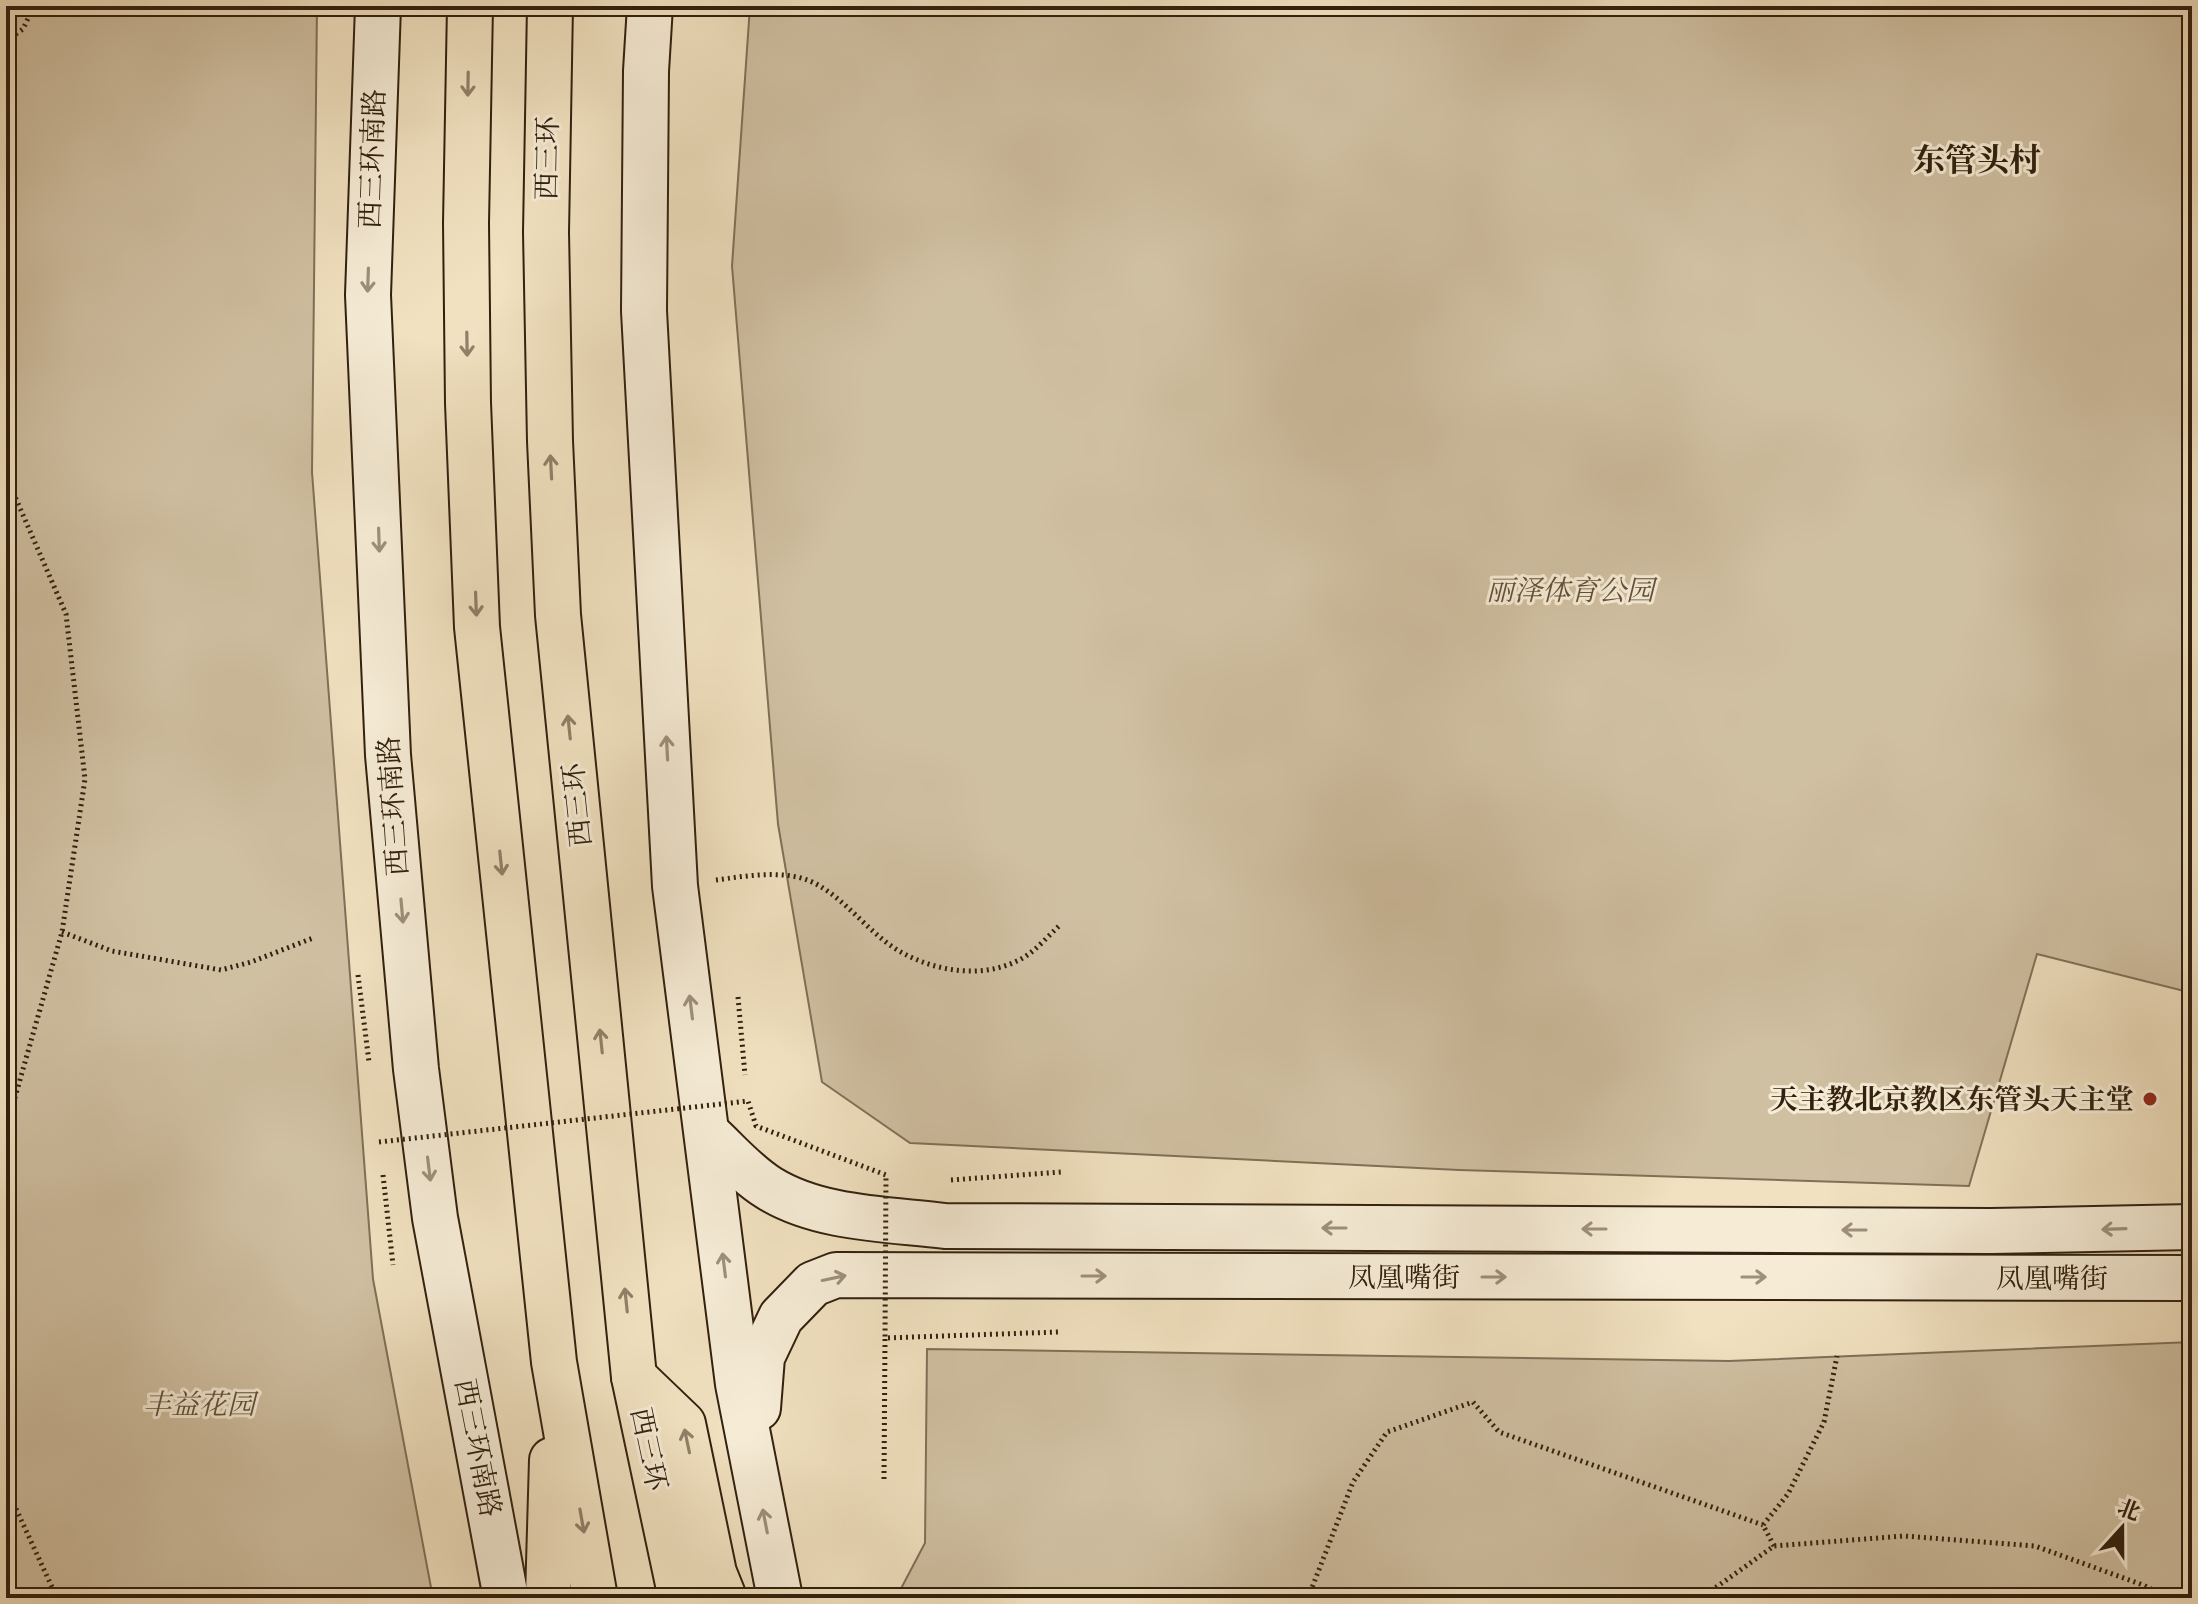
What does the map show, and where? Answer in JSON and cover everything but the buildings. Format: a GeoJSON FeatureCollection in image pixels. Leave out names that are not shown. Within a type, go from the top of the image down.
{"type":"FeatureCollection","features":[{"type":"Feature","properties":{"kind":"highway"},"geometry":{"type":"LineString","coordinates":[[470,6],[466,223],[468,403],[477,627],[554,1362],[595,1598]]}},
{"type":"Feature","properties":{"kind":"highway","name":"西三环"},"geometry":{"type":"LineString","coordinates":[[550,6],[546,247],[558,615],[634,1377],[681,1598]]}},
{"type":"Feature","properties":{"kind":"highway"},"geometry":{"type":"LineString","coordinates":[[548,1598],[554,1362]]}},
{"type":"Feature","properties":{"kind":"highway"},"geometry":{"type":"LineString","coordinates":[[634,1377],[683,1424],[714,1573],[724,1598]]}},
{"type":"Feature","properties":{"kind":"street","name":"西三环南路"},"geometry":{"type":"LineString","coordinates":[[378,6],[368,295],[388,755],[416,1069],[435,1218],[506,1598]]}},
{"type":"Feature","properties":{"kind":"street"},"geometry":{"type":"LineString","coordinates":[[650,6],[646,71],[644,311],[675,886],[738,1384],[780,1598]]}},
{"type":"Feature","properties":{"kind":"street","name":"凤凰嘴街"},"geometry":{"type":"LineString","coordinates":[[708,1134],[766,1187],[796,1202],[866,1217],[945,1226],[1975,1231],[2192,1227]]}},
{"type":"Feature","properties":{"kind":"street","name":"凤凰嘴街"},"geometry":{"type":"LineString","coordinates":[[754,1462],[762,1357],[781,1317],[813,1284],[836,1275],[2192,1278]]}},
{"type":"Feature","properties":{"kind":"path"},"geometry":{"type":"LineString","coordinates":[[6,41],[23,29],[34,6]]}},
{"type":"Feature","properties":{"kind":"path"},"geometry":{"type":"LineString","coordinates":[[6,476],[66,614],[85,779],[62,932],[6,1129]]}},
{"type":"Feature","properties":{"kind":"path"},"geometry":{"type":"LineString","coordinates":[[675,886],[775,874],[817,884],[899,951],[952,970],[976,972],[997,969],[1019,960],[1059,926]]}},
{"type":"Feature","properties":{"kind":"path"},"geometry":{"type":"LineString","coordinates":[[62,932],[112,951],[221,970],[313,938]]}},
{"type":"Feature","properties":{"kind":"path"},"geometry":{"type":"LineString","coordinates":[[738,997],[748,1101],[756,1126],[886,1175],[884,1479]]}},
{"type":"Feature","properties":{"kind":"path"},"geometry":{"type":"LineString","coordinates":[[379,1142],[748,1101]]}},
{"type":"Feature","properties":{"kind":"path"},"geometry":{"type":"LineString","coordinates":[[944,1181],[1061,1172]]}},
{"type":"Feature","properties":{"kind":"path"},"geometry":{"type":"LineString","coordinates":[[886,1185],[900,1184]]}},
{"type":"Feature","properties":{"kind":"path"},"geometry":{"type":"LineString","coordinates":[[885,1338],[1058,1332]]}},
{"type":"Feature","properties":{"kind":"path"},"geometry":{"type":"LineString","coordinates":[[1763,1525],[1788,1494],[1824,1422],[1837,1356]]}},
{"type":"Feature","properties":{"kind":"path"},"geometry":{"type":"LineString","coordinates":[[1308,1598],[1353,1482],[1387,1432],[1473,1402],[1499,1432],[1763,1525],[1774,1546]]}},
{"type":"Feature","properties":{"kind":"path"},"geometry":{"type":"LineString","coordinates":[[6,1487],[57,1598]]}},
{"type":"Feature","properties":{"kind":"path"},"geometry":{"type":"LineString","coordinates":[[1701,1598],[1774,1546],[1904,1536],[2035,1546],[2143,1585],[2169,1598]]}},
{"type":"Feature","properties":{"kind":"green space","name":"丰益花园"},"geometry":{"type":"Polygon","coordinates":[[[6,6],[317,6],[312,472],[373,1279],[433,1598],[6,1598],[6,6]]]}},
{"type":"Feature","properties":{"kind":"green space","name":"丽泽体育公园"},"geometry":{"type":"Polygon","coordinates":[[[750,6],[2192,6],[2192,993],[2037,954],[1969,1186],[1459,1170],[910,1143],[822,1082],[778,824],[732,266],[750,6]]]}},
{"type":"Feature","properties":{"kind":"green space"},"geometry":{"type":"Polygon","coordinates":[[[2192,1342],[2192,1598],[896,1598],[925,1543],[927,1349],[1729,1361],[2192,1342]]]}},
{"type":"Feature","properties":{"kind":"place","name":"天主教北京教区东管头天主堂"},"geometry":{"type":"Point","coordinates":[2150,1099]}},
{"type":"Feature","properties":{"kind":"district","name":"东管头村"},"geometry":{"type":"Point","coordinates":[1977,160]}}]}
